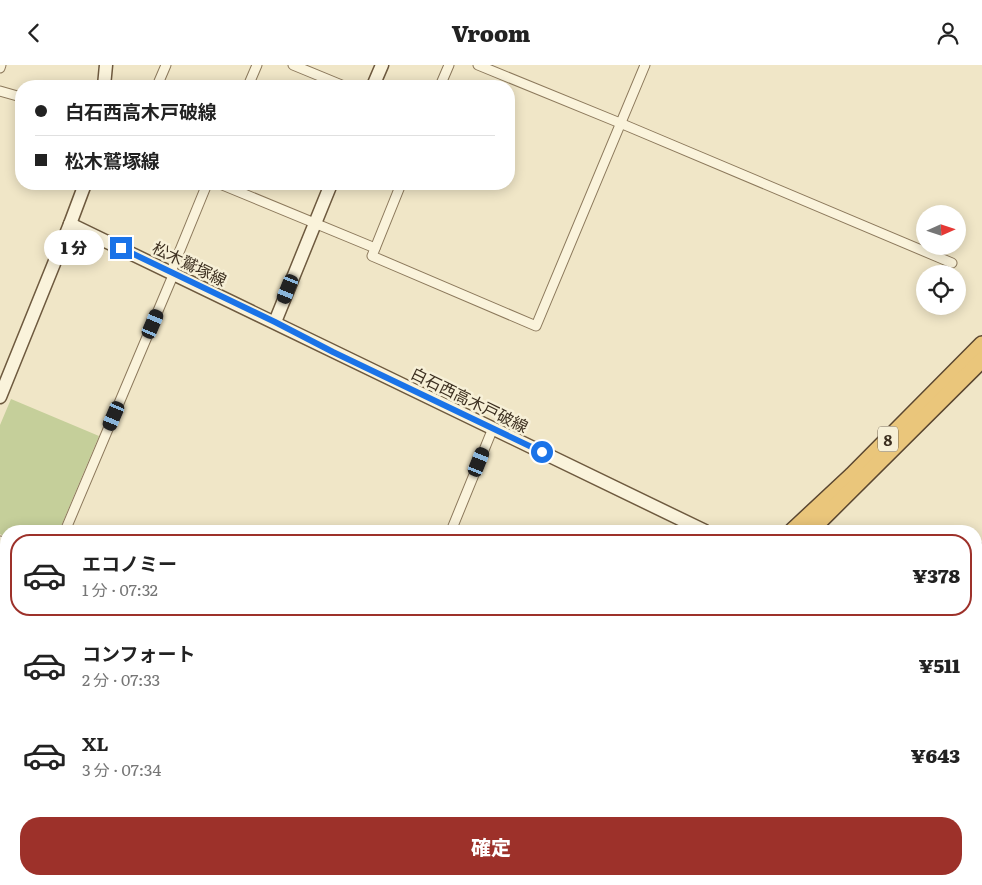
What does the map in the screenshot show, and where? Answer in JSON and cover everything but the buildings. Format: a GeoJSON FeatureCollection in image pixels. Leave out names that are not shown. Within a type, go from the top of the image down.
{"type":"FeatureCollection","features":[{"type":"Feature","properties":{"kind":"highway","name":"8"},"geometry":{"type":"LineString","coordinates":[[798,525],[852,475],[982,345]]}},
{"type":"Feature","properties":{"kind":"highway","name":"8"},"geometry":{"type":"LineString","coordinates":[[816,525],[982,360]]}},
{"type":"Feature","properties":{"kind":"main road"},"geometry":{"type":"LineString","coordinates":[[105,80],[106,65]]}},
{"type":"Feature","properties":{"kind":"main road"},"geometry":{"type":"LineString","coordinates":[[375,80],[382,65]]}},
{"type":"Feature","properties":{"kind":"main road"},"geometry":{"type":"LineString","coordinates":[[0,397],[82,190]]}},
{"type":"Feature","properties":{"kind":"main road"},"geometry":{"type":"LineString","coordinates":[[275,322],[328,190]]}},
{"type":"Feature","properties":{"kind":"main road","name":"松木鷲塚線"},"geometry":{"type":"LineString","coordinates":[[70,224],[275,322]]}},
{"type":"Feature","properties":{"kind":"main road","name":"白石西高木戸破線"},"geometry":{"type":"LineString","coordinates":[[275,322],[333,352],[693,525]]}},
{"type":"Feature","properties":{"kind":"street"},"geometry":{"type":"LineString","coordinates":[[160,80],[166,65]]}},
{"type":"Feature","properties":{"kind":"street"},"geometry":{"type":"LineString","coordinates":[[251,80],[258,65]]}},
{"type":"Feature","properties":{"kind":"street"},"geometry":{"type":"LineString","coordinates":[[293,65],[329,80]]}},
{"type":"Feature","properties":{"kind":"street"},"geometry":{"type":"LineString","coordinates":[[443,80],[449,65]]}},
{"type":"Feature","properties":{"kind":"street"},"geometry":{"type":"LineString","coordinates":[[478,65],[515,80]]}},
{"type":"Feature","properties":{"kind":"street"},"geometry":{"type":"LineString","coordinates":[[399,190],[372,256],[536,326],[645,65]]}},
{"type":"Feature","properties":{"kind":"street"},"geometry":{"type":"LineString","coordinates":[[515,80],[952,263]]}},
{"type":"Feature","properties":{"kind":"street"},"geometry":{"type":"LineString","coordinates":[[0,91],[15,95]]}},
{"type":"Feature","properties":{"kind":"street"},"geometry":{"type":"LineString","coordinates":[[68,525],[173,272],[205,190]]}},
{"type":"Feature","properties":{"kind":"street"},"geometry":{"type":"LineString","coordinates":[[235,190],[375,248]]}},
{"type":"Feature","properties":{"kind":"street"},"geometry":{"type":"LineString","coordinates":[[453,525],[492,428]]}},
{"type":"Feature","properties":{"kind":"green space"},"geometry":{"type":"Polygon","coordinates":[[[11,399],[99,436],[62,525],[0,525],[0,425],[11,399]]]}},
{"type":"Feature","properties":{"kind":"route"},"geometry":{"type":"LineString","coordinates":[[121,248],[542,452]]}}]}
